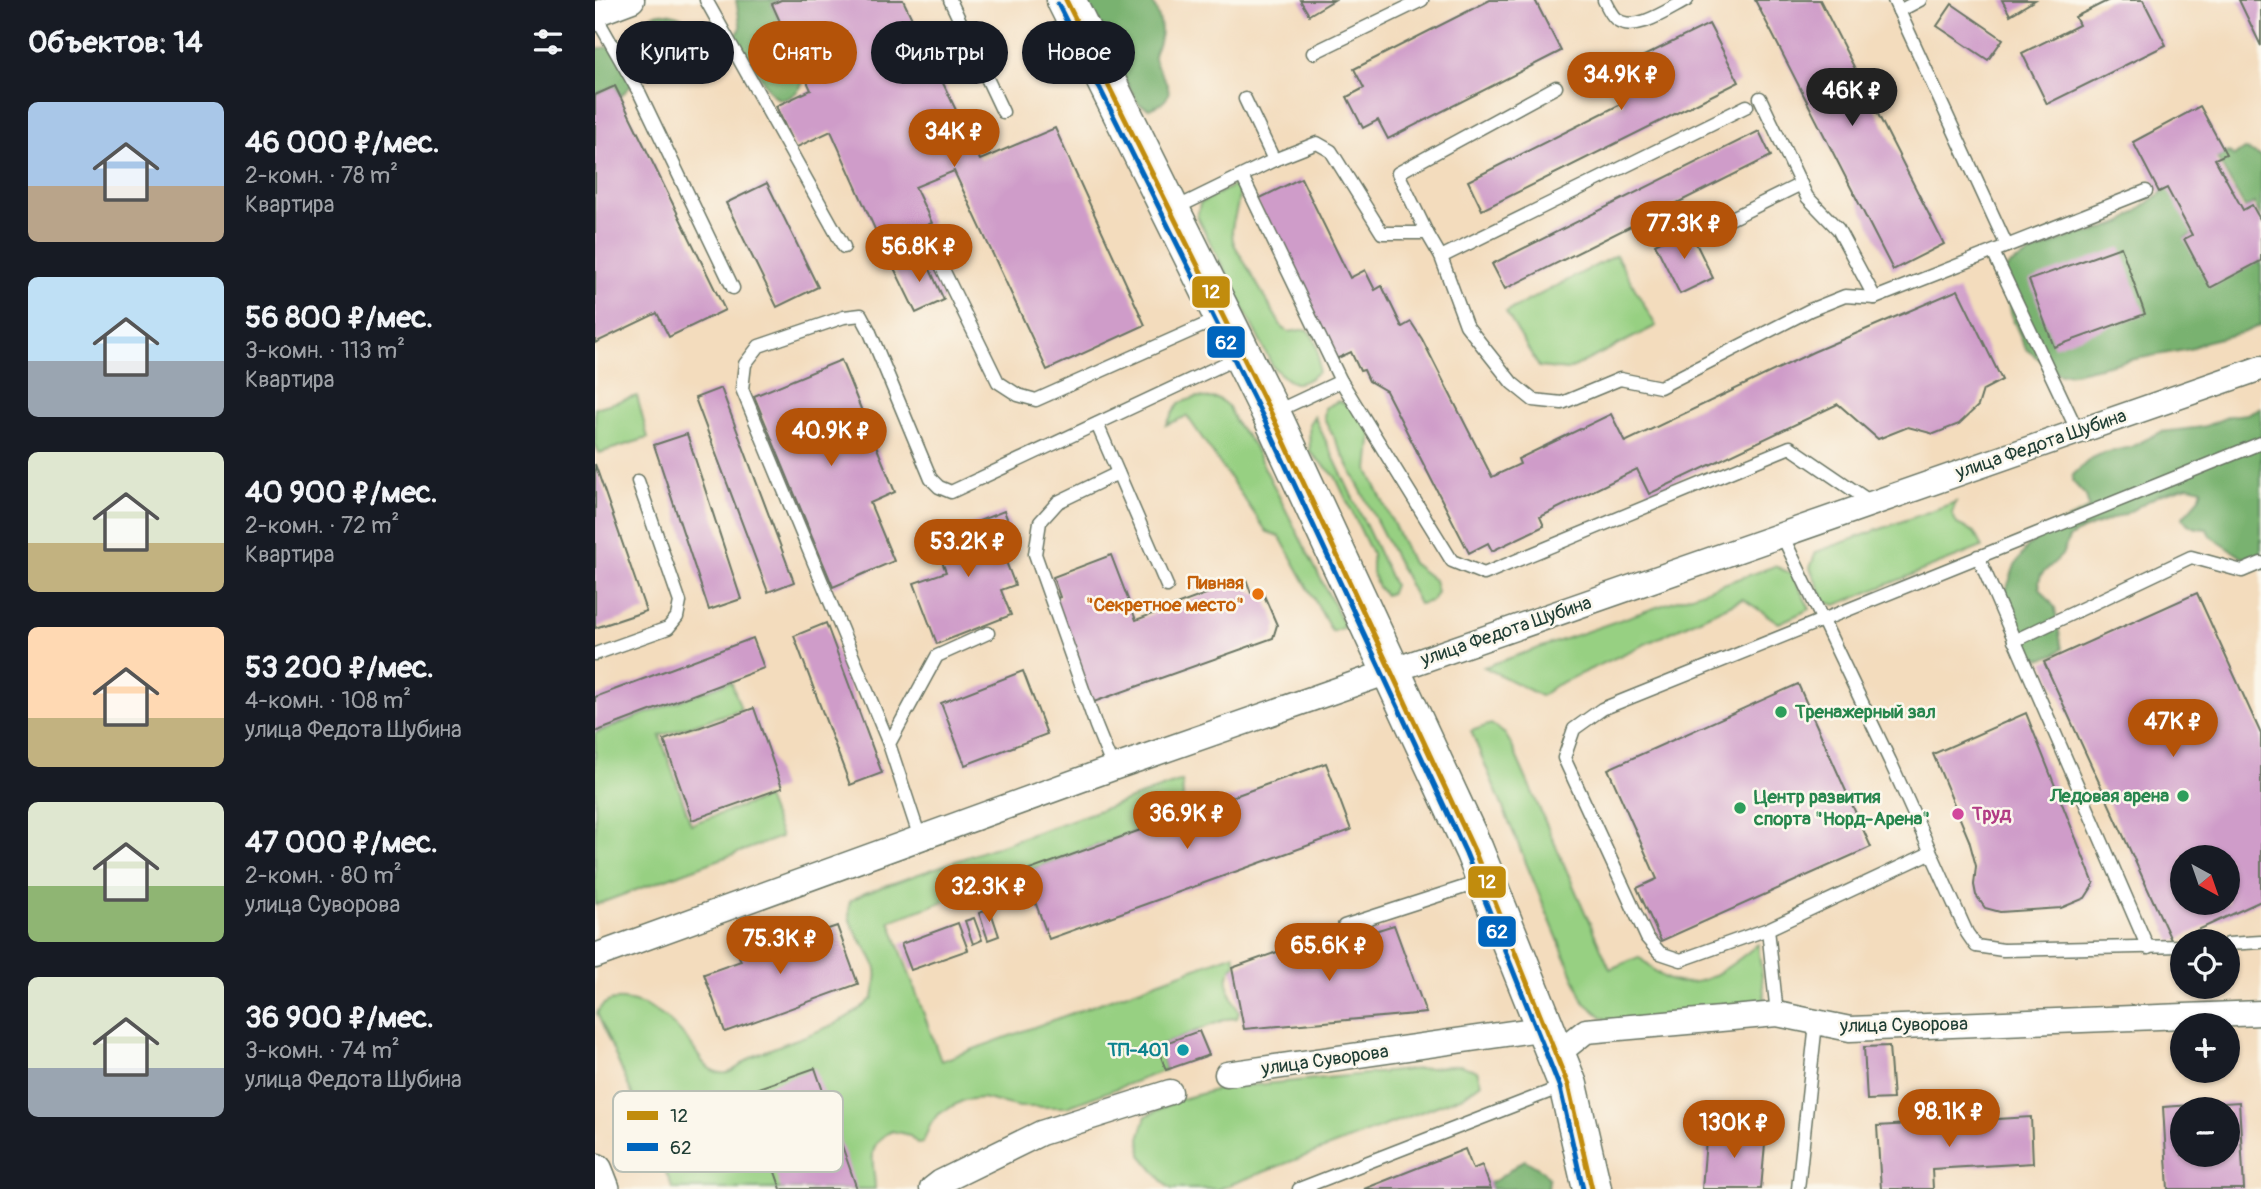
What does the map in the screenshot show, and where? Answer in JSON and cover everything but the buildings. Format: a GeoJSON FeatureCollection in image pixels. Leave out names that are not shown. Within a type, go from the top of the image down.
{"type":"FeatureCollection","features":[{"type":"Feature","properties":{"kind":"main road"},"geometry":{"type":"LineString","coordinates":[[1066,0],[1272,413],[1487,880],[1557,1056],[1592,1189]]}},
{"type":"Feature","properties":{"kind":"main road"},"geometry":{"type":"LineString","coordinates":[[595,1171],[602,1189]]}},
{"type":"Feature","properties":{"kind":"street"},"geometry":{"type":"LineString","coordinates":[[595,15],[632,0]]}},
{"type":"Feature","properties":{"kind":"street","name":"улица Федота Шубина"},"geometry":{"type":"LineString","coordinates":[[595,956],[1113,768],[2261,368]]}},
{"type":"Feature","properties":{"kind":"street","name":"улица Суворова"},"geometry":{"type":"LineString","coordinates":[[1227,1074],[1557,1056],[1586,1031],[1777,1014],[1850,1029],[2261,1013]]}},
{"type":"Feature","properties":{"kind":"street"},"geometry":{"type":"LineString","coordinates":[[932,1189],[941,1182],[1041,1133],[1170,1092]]}},
{"type":"Feature","properties":{"kind":"lane"},"geometry":{"type":"LineString","coordinates":[[706,0],[844,247]]}},
{"type":"Feature","properties":{"kind":"lane"},"geometry":{"type":"LineString","coordinates":[[950,0],[1003,112]]}},
{"type":"Feature","properties":{"kind":"lane"},"geometry":{"type":"LineString","coordinates":[[1313,53],[1401,5],[1422,0]]}},
{"type":"Feature","properties":{"kind":"lane"},"geometry":{"type":"LineString","coordinates":[[1604,0],[1615,18],[1628,24],[1641,22],[1687,0]]}},
{"type":"Feature","properties":{"kind":"lane"},"geometry":{"type":"LineString","coordinates":[[1920,0],[1896,6],[2007,246]]}},
{"type":"Feature","properties":{"kind":"lane"},"geometry":{"type":"LineString","coordinates":[[595,15],[640,94],[733,288]]}},
{"type":"Feature","properties":{"kind":"lane"},"geometry":{"type":"LineString","coordinates":[[1556,87],[1398,173],[1441,257],[1466,325],[1512,383],[1533,400],[1562,403],[1620,379],[1660,387],[1810,310],[1845,296],[1875,298],[2146,191]]}},
{"type":"Feature","properties":{"kind":"lane"},"geometry":{"type":"LineString","coordinates":[[1760,98],[1807,197],[1838,229],[1875,298]]}},
{"type":"Feature","properties":{"kind":"lane"},"geometry":{"type":"LineString","coordinates":[[1245,99],[1274,160]]}},
{"type":"Feature","properties":{"kind":"lane"},"geometry":{"type":"LineString","coordinates":[[1441,257],[1747,106]]}},
{"type":"Feature","properties":{"kind":"lane"},"geometry":{"type":"LineString","coordinates":[[1170,211],[1274,160],[1317,144],[1331,151],[1382,233],[1427,233]]}},
{"type":"Feature","properties":{"kind":"lane"},"geometry":{"type":"LineString","coordinates":[[1242,176],[1341,381],[1452,561],[1485,574],[1790,447],[1872,503]]}},
{"type":"Feature","properties":{"kind":"lane"},"geometry":{"type":"LineString","coordinates":[[1722,223],[1801,184]]}},
{"type":"Feature","properties":{"kind":"lane"},"geometry":{"type":"LineString","coordinates":[[934,251],[998,382],[1018,395],[1036,400],[1223,316]]}},
{"type":"Feature","properties":{"kind":"lane"},"geometry":{"type":"LineString","coordinates":[[1993,252],[2078,432]]}},
{"type":"Feature","properties":{"kind":"lane"},"geometry":{"type":"LineString","coordinates":[[920,838],[889,744],[742,390],[745,364],[759,346],[844,317],[861,315],[931,479],[939,487],[951,492],[1243,355]]}},
{"type":"Feature","properties":{"kind":"lane"},"geometry":{"type":"LineString","coordinates":[[1272,413],[1341,381]]}},
{"type":"Feature","properties":{"kind":"lane"},"geometry":{"type":"LineString","coordinates":[[1097,424],[1167,586]]}},
{"type":"Feature","properties":{"kind":"lane"},"geometry":{"type":"LineString","coordinates":[[1930,853],[1768,929],[1681,960],[1660,953],[1647,938],[1564,758],[1574,729],[1602,709],[2261,443]]}},
{"type":"Feature","properties":{"kind":"lane"},"geometry":{"type":"LineString","coordinates":[[1113,768],[1035,554],[1040,522],[1058,502],[1118,473]]}},
{"type":"Feature","properties":{"kind":"lane"},"geometry":{"type":"LineString","coordinates":[[595,654],[668,628],[677,617],[680,602],[638,481]]}},
{"type":"Feature","properties":{"kind":"lane"},"geometry":{"type":"LineString","coordinates":[[1782,535],[1890,761],[1967,933],[1976,946],[2003,950],[2170,947]]}},
{"type":"Feature","properties":{"kind":"lane"},"geometry":{"type":"LineString","coordinates":[[1978,555],[2148,948]]}},
{"type":"Feature","properties":{"kind":"lane"},"geometry":{"type":"LineString","coordinates":[[2014,641],[2190,557],[2242,571],[2261,563]]}},
{"type":"Feature","properties":{"kind":"lane"},"geometry":{"type":"LineString","coordinates":[[889,744],[937,656],[988,633]]}},
{"type":"Feature","properties":{"kind":"lane"},"geometry":{"type":"LineString","coordinates":[[1344,926],[1487,880]]}},
{"type":"Feature","properties":{"kind":"lane"},"geometry":{"type":"LineString","coordinates":[[1768,929],[1777,1014]]}},
{"type":"Feature","properties":{"kind":"lane"},"geometry":{"type":"LineString","coordinates":[[2240,943],[2261,942]]}},
{"type":"Feature","properties":{"kind":"lane"},"geometry":{"type":"LineString","coordinates":[[1798,1189],[1816,1023]]}},
{"type":"Feature","properties":{"kind":"lane"},"geometry":{"type":"LineString","coordinates":[[1299,1189],[1557,1056]]}},
{"type":"Feature","properties":{"kind":"green space"},"geometry":{"type":"Polygon","coordinates":[[[736,0],[781,0],[772,4],[780,21],[748,21],[748,62],[734,52],[734,36],[741,28],[736,0]]]}},
{"type":"Feature","properties":{"kind":"green space"},"geometry":{"type":"Polygon","coordinates":[[[1079,0],[1152,0],[1161,31],[1155,63],[1169,91],[1161,103],[1149,109],[1139,104],[1127,84],[1135,84],[1135,21],[1091,21],[1079,0]]]}},
{"type":"Feature","properties":{"kind":"green space"},"geometry":{"type":"Polygon","coordinates":[[[660,13],[689,21],[646,21],[660,13]]]}},
{"type":"Feature","properties":{"kind":"green space"},"geometry":{"type":"Polygon","coordinates":[[[616,45],[616,84],[633,84],[621,96],[614,86],[595,95],[595,49],[616,45]]]}},
{"type":"Feature","properties":{"kind":"green space"},"geometry":{"type":"Polygon","coordinates":[[[765,84],[802,84],[798,91],[786,99],[780,99],[770,92],[765,84]]]}},
{"type":"Feature","properties":{"kind":"green space"},"geometry":{"type":"Polygon","coordinates":[[[2244,149],[2261,156],[2261,217],[2254,203],[2245,208],[2217,158],[2228,152],[2234,156],[2244,149]]]}},
{"type":"Feature","properties":{"kind":"green space"},"geometry":{"type":"Polygon","coordinates":[[[1233,186],[1239,188],[1232,229],[1234,244],[1283,329],[1289,332],[1306,329],[1316,343],[1318,372],[1305,381],[1294,383],[1273,367],[1197,216],[1200,203],[1233,186]]]}},
{"type":"Feature","properties":{"kind":"green space"},"geometry":{"type":"Polygon","coordinates":[[[2169,187],[2194,233],[2185,238],[2212,286],[2261,260],[2261,325],[2245,332],[2204,342],[2190,349],[2059,374],[2026,349],[2010,313],[2003,272],[2011,264],[2030,254],[2080,233],[2092,233],[2123,222],[2169,187]]]}},
{"type":"Feature","properties":{"kind":"green space"},"geometry":{"type":"Polygon","coordinates":[[[1616,255],[1656,326],[1568,370],[1539,367],[1506,312],[1616,255]]]}},
{"type":"Feature","properties":{"kind":"green space"},"geometry":{"type":"Polygon","coordinates":[[[637,396],[648,438],[599,453],[595,443],[595,408],[637,396]]]}},
{"type":"Feature","properties":{"kind":"green space"},"geometry":{"type":"Polygon","coordinates":[[[1197,397],[1219,399],[1229,407],[1235,422],[1252,443],[1345,627],[1332,632],[1280,537],[1267,532],[1187,416],[1166,425],[1179,403],[1197,397]]]}},
{"type":"Feature","properties":{"kind":"green space"},"geometry":{"type":"Polygon","coordinates":[[[1338,401],[1357,407],[1372,432],[1368,470],[1412,563],[1434,580],[1437,592],[1432,601],[1419,604],[1324,418],[1325,408],[1338,401]]]}},
{"type":"Feature","properties":{"kind":"green space"},"geometry":{"type":"Polygon","coordinates":[[[2261,407],[2261,554],[2243,558],[2210,536],[2207,529],[2196,528],[2187,523],[2183,517],[2199,499],[2202,489],[2188,486],[2159,495],[2125,514],[2082,530],[2069,538],[2062,555],[2041,575],[2039,581],[2040,588],[2055,608],[2062,649],[2041,659],[2029,651],[2007,606],[2005,593],[2015,565],[2028,546],[2042,534],[2089,508],[2086,496],[2072,481],[2073,475],[2090,459],[2103,453],[2131,447],[2161,432],[2203,427],[2261,407]]]}},
{"type":"Feature","properties":{"kind":"green space"},"geometry":{"type":"Polygon","coordinates":[[[1314,416],[1394,585],[1391,593],[1385,595],[1378,587],[1372,572],[1372,554],[1335,476],[1310,452],[1309,424],[1314,416]]]}},
{"type":"Feature","properties":{"kind":"green space"},"geometry":{"type":"Polygon","coordinates":[[[1956,502],[1952,513],[1957,524],[1974,532],[1982,547],[1836,605],[1825,602],[1810,568],[1816,552],[1956,502]]]}},
{"type":"Feature","properties":{"kind":"green space"},"geometry":{"type":"Polygon","coordinates":[[[1775,566],[1792,574],[1810,609],[1779,623],[1743,599],[1556,685],[1541,696],[1484,667],[1775,566]]]}},
{"type":"Feature","properties":{"kind":"green space"},"geometry":{"type":"Polygon","coordinates":[[[731,681],[741,709],[660,736],[691,824],[766,798],[781,837],[595,905],[595,733],[731,681]]]}},
{"type":"Feature","properties":{"kind":"green space"},"geometry":{"type":"Polygon","coordinates":[[[1491,724],[1505,734],[1511,744],[1610,969],[1639,957],[1665,978],[1690,983],[1715,975],[1758,944],[1765,1001],[1619,1026],[1602,1017],[1584,1002],[1471,731],[1491,724]]]}},
{"type":"Feature","properties":{"kind":"green space"},"geometry":{"type":"Polygon","coordinates":[[[1182,781],[1183,799],[1176,809],[1177,816],[890,921],[941,1061],[1234,954],[1236,964],[1227,981],[1239,1012],[1237,1018],[1226,1019],[1158,1046],[1166,1070],[1067,1107],[1019,1107],[982,1098],[964,1100],[938,1114],[923,1143],[918,1144],[909,1135],[892,1131],[877,1142],[874,1149],[875,1189],[673,1189],[666,1172],[843,1172],[843,1091],[631,1091],[597,1013],[599,1009],[611,1001],[623,1000],[643,1005],[662,1015],[678,1030],[709,1068],[722,1073],[731,1072],[754,1056],[846,1018],[873,998],[876,969],[853,927],[849,911],[850,901],[865,893],[1182,781]]]}},
{"type":"Feature","properties":{"kind":"green space"},"geometry":{"type":"Polygon","coordinates":[[[1460,1065],[1477,1071],[1481,1083],[1463,1096],[1219,1189],[1172,1189],[1141,1155],[1140,1135],[1146,1116],[1178,1100],[1223,1088],[1460,1065]]]}},
{"type":"Feature","properties":{"kind":"green space"},"geometry":{"type":"Polygon","coordinates":[[[1525,1160],[1543,1171],[1549,1179],[1548,1189],[1491,1189],[1489,1183],[1525,1160]]]}},
{"type":"Feature","properties":{"kind":"transit line","name":"12"},"geometry":{"type":"LineString","coordinates":[[1066,0],[1271,413],[1474,850],[1568,1085],[1592,1189]]}},
{"type":"Feature","properties":{"kind":"transit line","name":"62"},"geometry":{"type":"LineString","coordinates":[[1058,4],[1263,417],[1466,853],[1560,1088],[1583,1189]]}},
{"type":"Feature","properties":{"kind":"place","name":"Пивная \"Секретное место\""},"geometry":{"type":"Point","coordinates":[1258,594]}},
{"type":"Feature","properties":{"kind":"place","name":"Тренажерный зал"},"geometry":{"type":"Point","coordinates":[1781,712]}},
{"type":"Feature","properties":{"kind":"place","name":"Ледовая арена"},"geometry":{"type":"Point","coordinates":[2183,796]}},
{"type":"Feature","properties":{"kind":"place","name":"Центр развития спорта \"Норд-Арена\""},"geometry":{"type":"Point","coordinates":[1740,808]}},
{"type":"Feature","properties":{"kind":"place","name":"Труд"},"geometry":{"type":"Point","coordinates":[1958,814]}},
{"type":"Feature","properties":{"kind":"place","name":"ТП-401"},"geometry":{"type":"Point","coordinates":[1183,1050]}}]}
